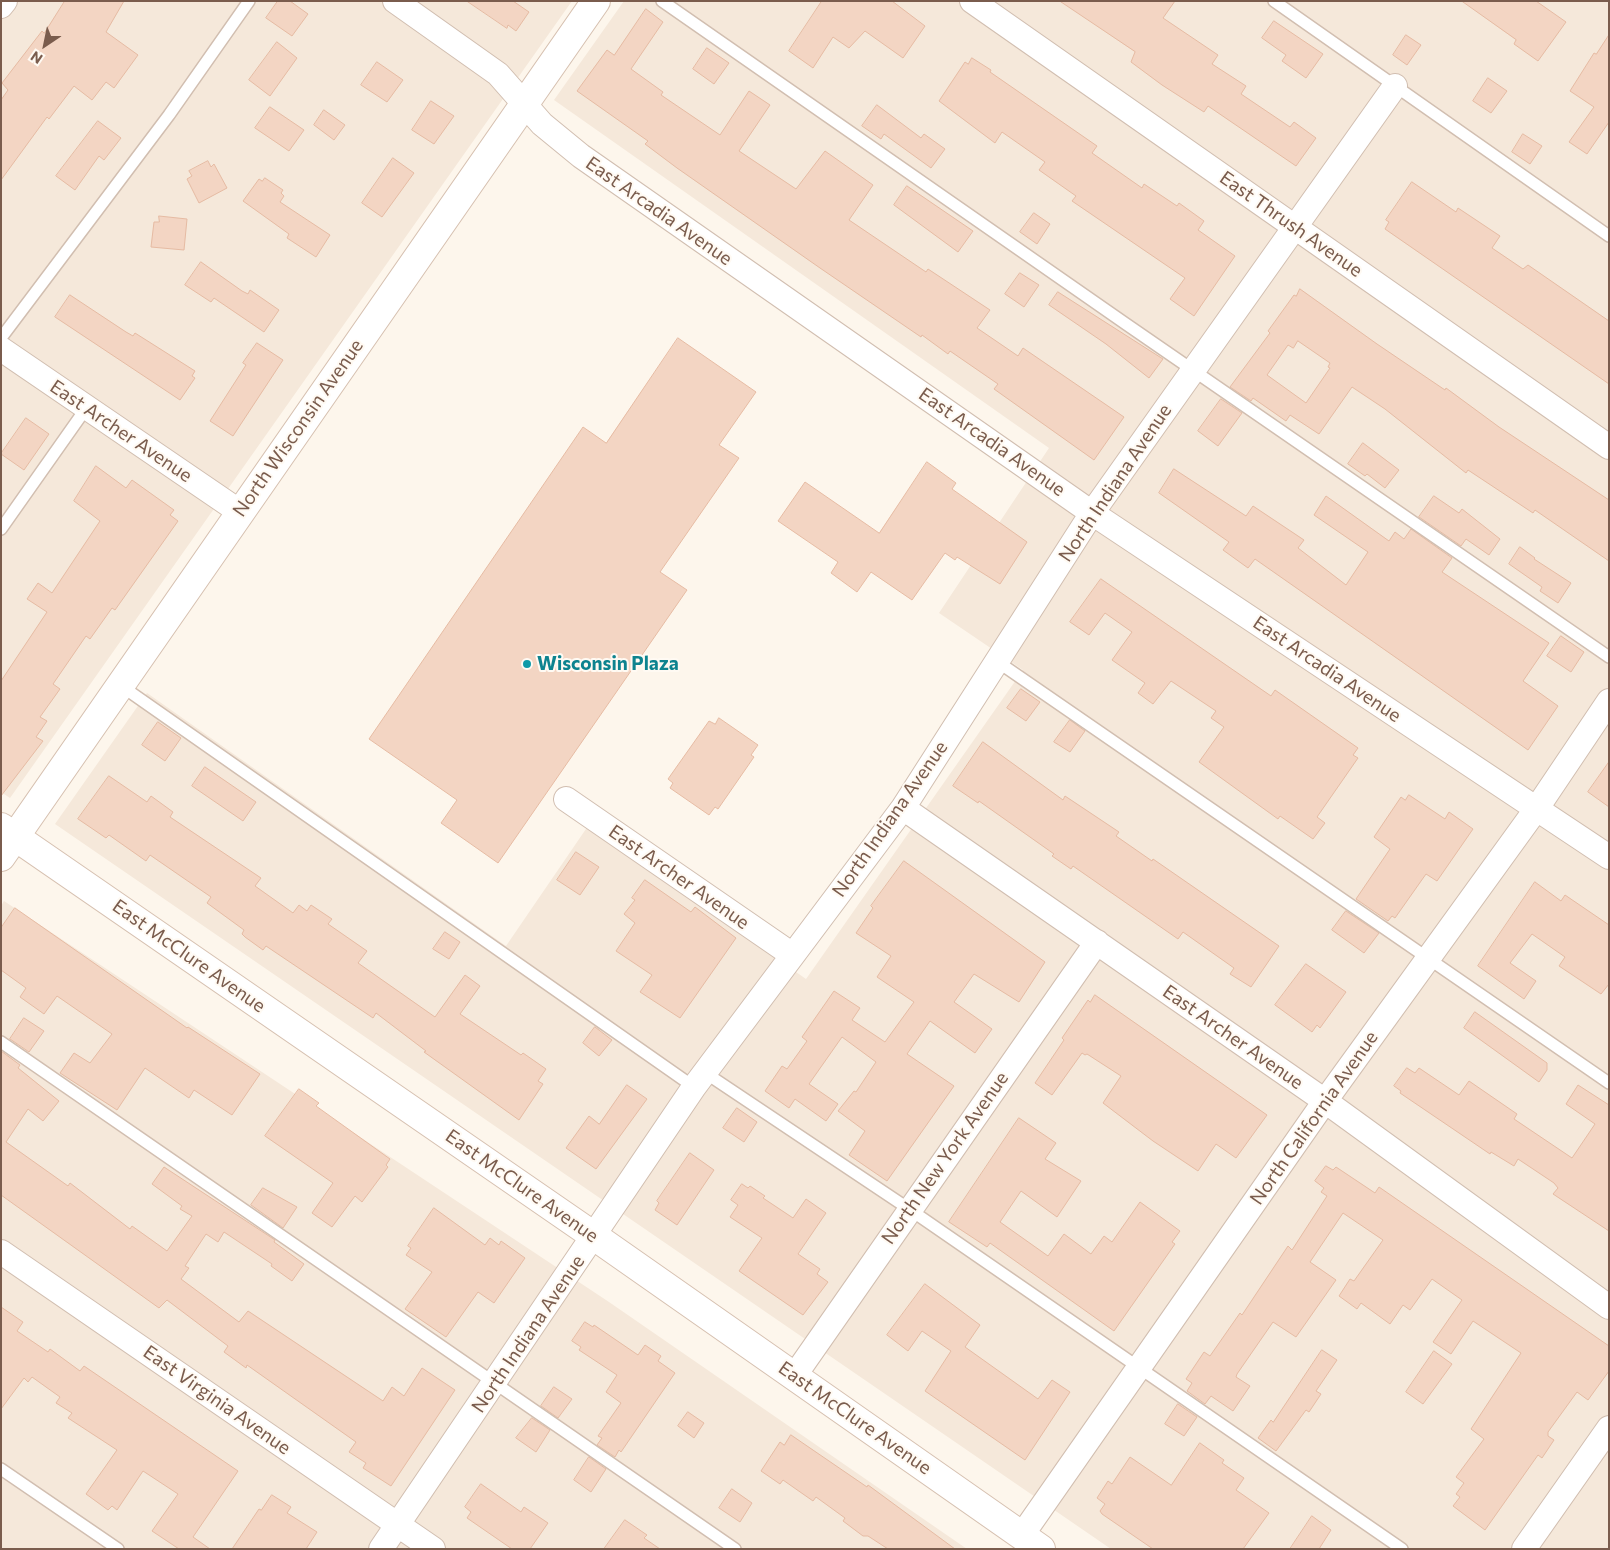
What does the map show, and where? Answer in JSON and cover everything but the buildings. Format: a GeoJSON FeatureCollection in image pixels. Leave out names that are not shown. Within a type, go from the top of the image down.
{"type":"FeatureCollection","features":[{"type":"Feature","properties":{"kind":"street"},"geometry":{"type":"LineString","coordinates":[[1,6],[5,1]]}},
{"type":"Feature","properties":{"kind":"street","name":"East Arcadia Avenue"},"geometry":{"type":"LineString","coordinates":[[395,1],[489,66],[525,102],[542,124],[581,156],[1092,513],[1609,857]]}},
{"type":"Feature","properties":{"kind":"street","name":"North Wisconsin Avenue"},"geometry":{"type":"LineString","coordinates":[[6,840],[120,685],[596,1]]}},
{"type":"Feature","properties":{"kind":"street","name":"East Thrush Avenue"},"geometry":{"type":"LineString","coordinates":[[972,1],[1609,447]]}},
{"type":"Feature","properties":{"kind":"street","name":"North Indiana Avenue"},"geometry":{"type":"LineString","coordinates":[[381,1549],[699,1080],[903,808],[1092,513],[1395,86]]}},
{"type":"Feature","properties":{"kind":"street","name":"East Archer Avenue"},"geometry":{"type":"LineString","coordinates":[[1,349],[240,512]]}},
{"type":"Feature","properties":{"kind":"street","name":"North California Avenue"},"geometry":{"type":"LineString","coordinates":[[1032,1542],[1138,1368],[1325,1101],[1537,808],[1609,701]]}},
{"type":"Feature","properties":{"kind":"street","name":"East Archer Avenue"},"geometry":{"type":"LineString","coordinates":[[566,799],[792,954]]}},
{"type":"Feature","properties":{"kind":"street","name":"East Archer Avenue"},"geometry":{"type":"LineString","coordinates":[[903,808],[1325,1101],[1609,1307]]}},
{"type":"Feature","properties":{"kind":"street","name":"East McClure Avenue"},"geometry":{"type":"LineString","coordinates":[[6,840],[594,1236],[1032,1542]]}},
{"type":"Feature","properties":{"kind":"street","name":"North New York Avenue"},"geometry":{"type":"LineString","coordinates":[[795,1375],[1097,942]]}},
{"type":"Feature","properties":{"kind":"street","name":"East Virginia Avenue"},"geometry":{"type":"LineString","coordinates":[[1,1252],[433,1549]]}},
{"type":"Feature","properties":{"kind":"street"},"geometry":{"type":"LineString","coordinates":[[1524,1549],[1609,1428]]}},
{"type":"Feature","properties":{"kind":"lane"},"geometry":{"type":"LineString","coordinates":[[1,338],[163,123],[249,1]]}},
{"type":"Feature","properties":{"kind":"lane"},"geometry":{"type":"LineString","coordinates":[[662,1],[1192,370],[1609,657]]}},
{"type":"Feature","properties":{"kind":"lane"},"geometry":{"type":"LineString","coordinates":[[1274,1],[1609,236]]}},
{"type":"Feature","properties":{"kind":"lane"},"geometry":{"type":"LineString","coordinates":[[1,529],[87,407]]}},
{"type":"Feature","properties":{"kind":"lane"},"geometry":{"type":"LineString","coordinates":[[998,662],[1609,1083]]}},
{"type":"Feature","properties":{"kind":"lane"},"geometry":{"type":"LineString","coordinates":[[120,685],[699,1080],[909,1210],[1402,1549]]}},
{"type":"Feature","properties":{"kind":"lane"},"geometry":{"type":"LineString","coordinates":[[1,1042],[735,1549]]}},
{"type":"Feature","properties":{"kind":"lane"},"geometry":{"type":"LineString","coordinates":[[1,1469],[118,1549]]}},
{"type":"Feature","properties":{"kind":"shaded area"},"geometry":{"type":"Polygon","coordinates":[[[1,1],[572,1],[10,798],[1,792],[1,1]]]}},
{"type":"Feature","properties":{"kind":"shaded area"},"geometry":{"type":"Polygon","coordinates":[[[624,1],[1609,1],[1609,1549],[1111,1549],[55,824],[147,693],[506,946],[588,826],[806,979],[1023,670],[939,613],[1049,448],[554,100],[624,1]]]}},
{"type":"Feature","properties":{"kind":"shaded area"},"geometry":{"type":"Polygon","coordinates":[[[4,901],[609,1302],[967,1549],[1,1549],[1,906],[4,901]]]}},
{"type":"Feature","properties":{"kind":"place","name":"Wisconsin Plaza"},"geometry":{"type":"Point","coordinates":[527,664]}}]}
